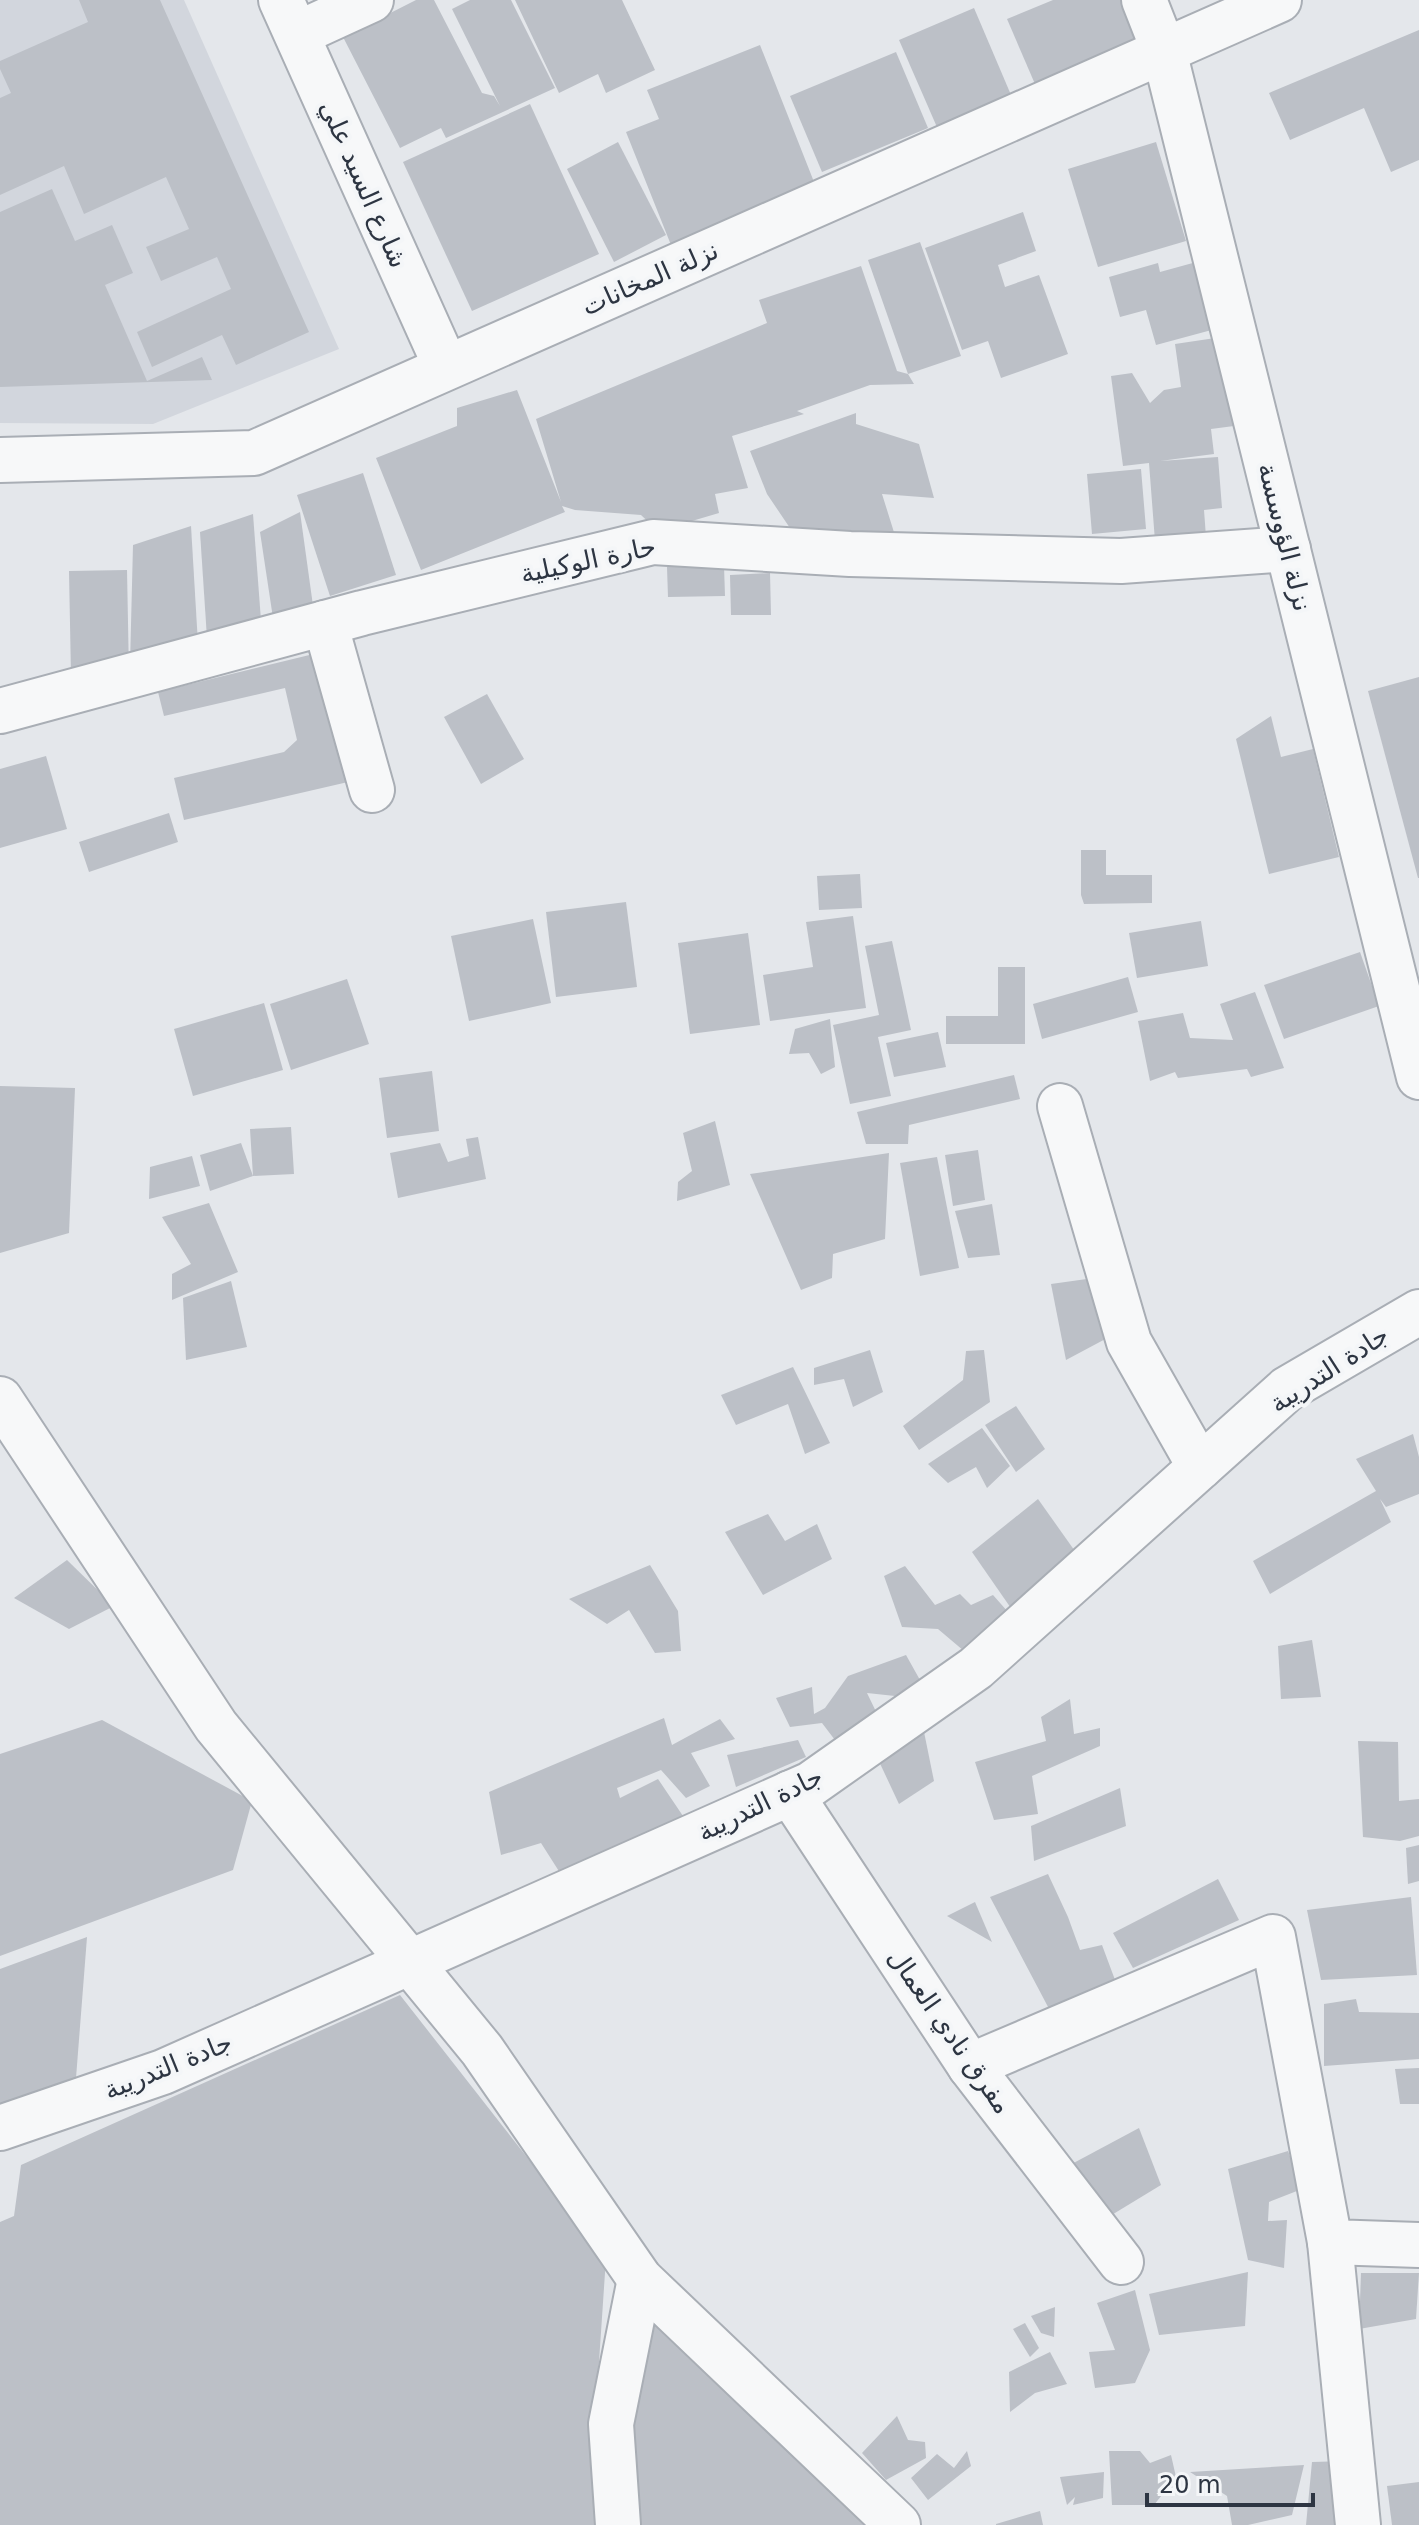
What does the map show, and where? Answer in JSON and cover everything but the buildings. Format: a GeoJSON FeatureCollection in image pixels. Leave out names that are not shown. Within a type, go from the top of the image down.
{"type":"FeatureCollection","features":[{"type":"Feature","properties":{"kind":"street"},"geometry":{"type":"LineString","coordinates":[[289,17],[371,0]]}},
{"type":"Feature","properties":{"kind":"street","name":"نزلة الؤوسسة"},"geometry":{"type":"LineString","coordinates":[[1144,0],[1164,51],[1419,1077]]}},
{"type":"Feature","properties":{"kind":"street","name":"نزلة المخانات"},"geometry":{"type":"LineString","coordinates":[[0,460],[254,453],[1279,0]]}},
{"type":"Feature","properties":{"kind":"street","name":"شارع السيد علي"},"geometry":{"type":"LineString","coordinates":[[289,17],[446,367]]}},
{"type":"Feature","properties":{"kind":"street","name":"حارة الوكيلية"},"geometry":{"type":"LineString","coordinates":[[0,711],[325,623],[653,542],[850,554],[1121,561],[1288,549]]}},
{"type":"Feature","properties":{"kind":"street"},"geometry":{"type":"LineString","coordinates":[[325,623],[372,790]]}},
{"type":"Feature","properties":{"kind":"street"},"geometry":{"type":"LineString","coordinates":[[1060,1106],[1129,1342],[1200,1467]]}},
{"type":"Feature","properties":{"kind":"street","name":"جادة التدريبة"},"geometry":{"type":"LineString","coordinates":[[0,2128],[163,2072],[811,1784],[976,1668],[1287,1389],[1419,1312]]}},
{"type":"Feature","properties":{"kind":"street"},"geometry":{"type":"LineString","coordinates":[[0,1399],[216,1726],[482,2050],[640,2279],[898,2525]]}},
{"type":"Feature","properties":{"kind":"street","name":"مفرق نادي العمال"},"geometry":{"type":"LineString","coordinates":[[790,1793],[970,2066],[1121,2262]]}},
{"type":"Feature","properties":{"kind":"street"},"geometry":{"type":"LineString","coordinates":[[970,2066],[1273,1937],[1330,2242],[1358,2525]]}},
{"type":"Feature","properties":{"kind":"street"},"geometry":{"type":"LineString","coordinates":[[1330,2242],[1419,2245]]}},
{"type":"Feature","properties":{"kind":"street"},"geometry":{"type":"LineString","coordinates":[[618,2525],[611,2424],[640,2279]]}},
{"type":"Feature","properties":{"kind":"shaded area"},"geometry":{"type":"Polygon","coordinates":[[[0,0],[184,0],[339,349],[153,424],[0,423],[0,0]]]}}]}
